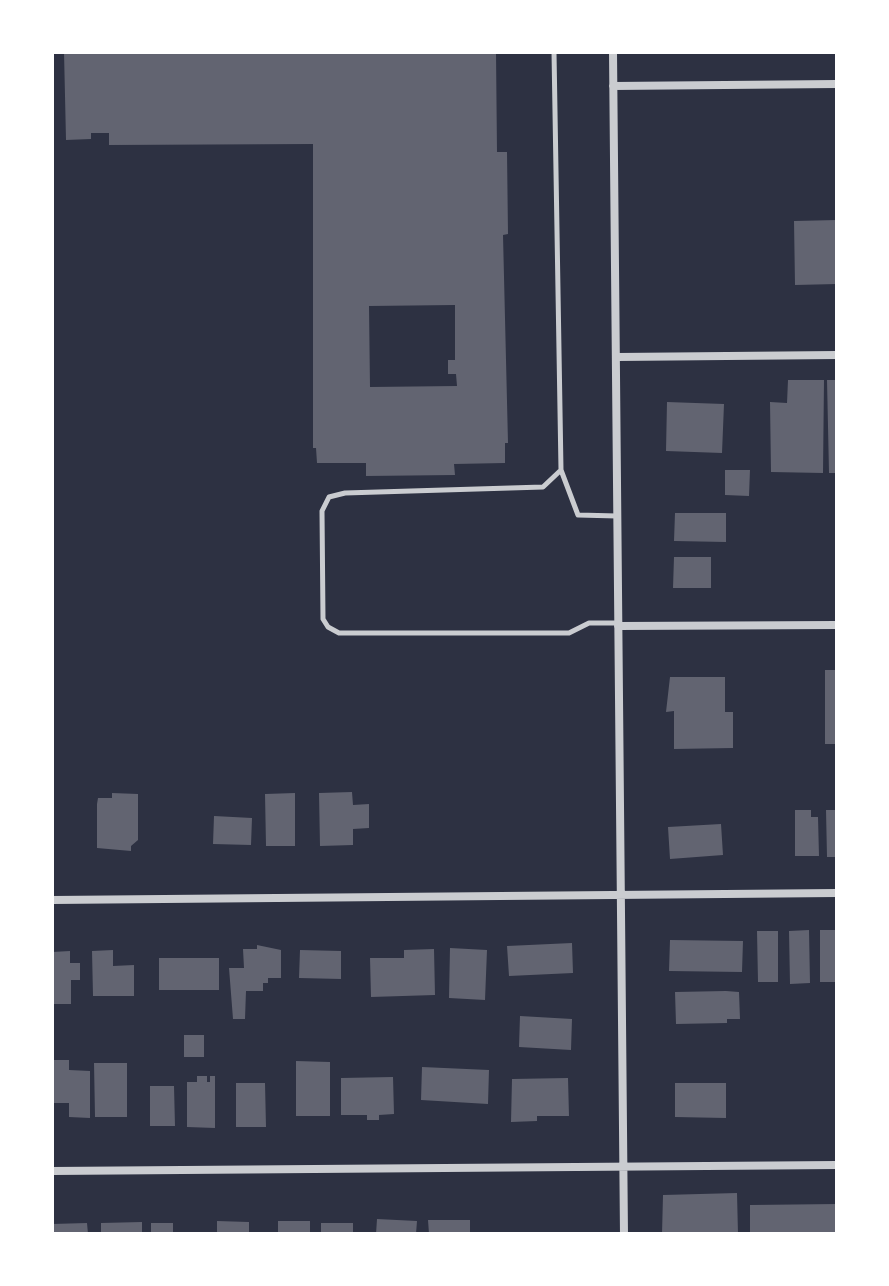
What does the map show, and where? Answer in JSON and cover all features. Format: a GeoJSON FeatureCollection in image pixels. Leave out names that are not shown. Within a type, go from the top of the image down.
{"type":"FeatureCollection","features":[{"type":"Feature","properties":{"kind":"street"},"geometry":{"type":"LineString","coordinates":[[613,52],[624,1234]]}},
{"type":"Feature","properties":{"kind":"street"},"geometry":{"type":"LineString","coordinates":[[613,86],[837,84]]}},
{"type":"Feature","properties":{"kind":"street"},"geometry":{"type":"LineString","coordinates":[[617,357],[837,355]]}},
{"type":"Feature","properties":{"kind":"street"},"geometry":{"type":"LineString","coordinates":[[618,625],[837,625]]}},
{"type":"Feature","properties":{"kind":"street"},"geometry":{"type":"LineString","coordinates":[[52,900],[837,893]]}},
{"type":"Feature","properties":{"kind":"street"},"geometry":{"type":"LineString","coordinates":[[52,1171],[837,1165]]}},
{"type":"Feature","properties":{"kind":"lane"},"geometry":{"type":"LineString","coordinates":[[554,52],[561,470],[578,515],[617,516]]}},
{"type":"Feature","properties":{"kind":"lane"},"geometry":{"type":"LineString","coordinates":[[561,470],[543,487],[345,493],[329,497],[322,511],[323,619],[328,627],[339,633],[569,633],[589,623],[618,625]]}},
{"type":"Feature","properties":{"kind":"building"},"geometry":{"type":"Polygon","coordinates":[[[64,52],[496,52],[497,152],[507,152],[508,234],[503,235],[508,443],[505,443],[505,463],[454,464],[455,475],[366,476],[366,463],[317,463],[316,448],[313,448],[313,144],[109,145],[109,133],[91,133],[91,139],[66,140],[64,52]],[[455,305],[369,306],[370,387],[457,386],[456,374],[448,374],[448,360],[455,360],[455,305]]]}},
{"type":"Feature","properties":{"kind":"building"},"geometry":{"type":"Polygon","coordinates":[[[837,220],[837,284],[795,285],[794,221],[837,220]]]}},
{"type":"Feature","properties":{"kind":"building"},"geometry":{"type":"Polygon","coordinates":[[[788,380],[824,380],[823,473],[771,472],[770,402],[787,403],[788,380]]]}},
{"type":"Feature","properties":{"kind":"building"},"geometry":{"type":"Polygon","coordinates":[[[827,380],[837,380],[837,473],[829,473],[827,380]]]}},
{"type":"Feature","properties":{"kind":"building"},"geometry":{"type":"Polygon","coordinates":[[[667,402],[724,404],[722,453],[666,451],[667,402]]]}},
{"type":"Feature","properties":{"kind":"building"},"geometry":{"type":"Polygon","coordinates":[[[725,470],[750,470],[749,496],[725,495],[725,470]]]}},
{"type":"Feature","properties":{"kind":"building"},"geometry":{"type":"Polygon","coordinates":[[[675,513],[726,513],[726,542],[674,541],[675,513]]]}},
{"type":"Feature","properties":{"kind":"building"},"geometry":{"type":"Polygon","coordinates":[[[674,557],[711,557],[711,588],[673,588],[674,557]]]}},
{"type":"Feature","properties":{"kind":"building"},"geometry":{"type":"Polygon","coordinates":[[[825,670],[837,670],[837,744],[825,744],[825,670]]]}},
{"type":"Feature","properties":{"kind":"building"},"geometry":{"type":"Polygon","coordinates":[[[670,677],[725,677],[725,712],[733,712],[733,748],[674,749],[674,711],[666,712],[670,677]]]}},
{"type":"Feature","properties":{"kind":"building"},"geometry":{"type":"Polygon","coordinates":[[[352,792],[353,805],[369,804],[369,828],[353,829],[353,845],[320,846],[319,793],[352,792]]]}},
{"type":"Feature","properties":{"kind":"building"},"geometry":{"type":"Polygon","coordinates":[[[112,793],[138,794],[138,840],[131,846],[131,851],[97,848],[98,798],[112,798],[112,793]]]}},
{"type":"Feature","properties":{"kind":"building"},"geometry":{"type":"Polygon","coordinates":[[[295,793],[295,846],[266,846],[265,794],[295,793]]]}},
{"type":"Feature","properties":{"kind":"building"},"geometry":{"type":"Polygon","coordinates":[[[795,810],[811,810],[811,817],[818,817],[819,856],[795,856],[795,810]]]}},
{"type":"Feature","properties":{"kind":"building"},"geometry":{"type":"Polygon","coordinates":[[[826,810],[837,810],[837,857],[827,857],[826,810]]]}},
{"type":"Feature","properties":{"kind":"building"},"geometry":{"type":"Polygon","coordinates":[[[214,816],[252,818],[251,845],[213,844],[214,816]]]}},
{"type":"Feature","properties":{"kind":"building"},"geometry":{"type":"Polygon","coordinates":[[[721,824],[723,855],[670,859],[668,827],[721,824]]]}},
{"type":"Feature","properties":{"kind":"building"},"geometry":{"type":"Polygon","coordinates":[[[809,930],[810,983],[790,984],[789,931],[809,930]]]}},
{"type":"Feature","properties":{"kind":"building"},"geometry":{"type":"Polygon","coordinates":[[[820,930],[837,930],[837,982],[820,982],[820,930]]]}},
{"type":"Feature","properties":{"kind":"building"},"geometry":{"type":"Polygon","coordinates":[[[757,931],[778,931],[778,982],[758,982],[757,931]]]}},
{"type":"Feature","properties":{"kind":"building"},"geometry":{"type":"Polygon","coordinates":[[[670,940],[743,941],[742,972],[669,971],[670,940]]]}},
{"type":"Feature","properties":{"kind":"building"},"geometry":{"type":"Polygon","coordinates":[[[572,943],[573,973],[509,976],[507,946],[572,943]]]}},
{"type":"Feature","properties":{"kind":"building"},"geometry":{"type":"Polygon","coordinates":[[[257,945],[281,950],[281,978],[268,978],[268,983],[263,983],[263,991],[246,991],[245,1019],[233,1019],[229,968],[244,968],[243,949],[257,949],[257,945]]]}},
{"type":"Feature","properties":{"kind":"building"},"geometry":{"type":"Polygon","coordinates":[[[450,948],[487,950],[485,1000],[449,998],[450,948]]]}},
{"type":"Feature","properties":{"kind":"building"},"geometry":{"type":"Polygon","coordinates":[[[434,949],[435,995],[371,997],[370,958],[404,958],[404,950],[434,949]]]}},
{"type":"Feature","properties":{"kind":"building"},"geometry":{"type":"Polygon","coordinates":[[[113,950],[113,966],[134,965],[134,996],[93,996],[92,951],[113,950]]]}},
{"type":"Feature","properties":{"kind":"building"},"geometry":{"type":"Polygon","coordinates":[[[300,950],[341,951],[341,979],[299,978],[300,950]]]}},
{"type":"Feature","properties":{"kind":"building"},"geometry":{"type":"Polygon","coordinates":[[[70,951],[70,963],[80,963],[80,980],[71,980],[71,1004],[52,1004],[52,952],[70,951]]]}},
{"type":"Feature","properties":{"kind":"building"},"geometry":{"type":"Polygon","coordinates":[[[159,958],[219,958],[219,990],[159,990],[159,958]]]}},
{"type":"Feature","properties":{"kind":"building"},"geometry":{"type":"Polygon","coordinates":[[[675,992],[739,992],[740,1019],[727,1019],[727,1023],[676,1024],[675,992]]]}},
{"type":"Feature","properties":{"kind":"building"},"geometry":{"type":"Polygon","coordinates":[[[520,1016],[572,1019],[571,1050],[519,1047],[520,1016]]]}},
{"type":"Feature","properties":{"kind":"building"},"geometry":{"type":"Polygon","coordinates":[[[184,1035],[204,1035],[204,1057],[184,1057],[184,1035]]]}},
{"type":"Feature","properties":{"kind":"building"},"geometry":{"type":"Polygon","coordinates":[[[52,1060],[69,1060],[69,1070],[90,1071],[90,1118],[69,1117],[69,1103],[52,1103],[52,1060]]]}},
{"type":"Feature","properties":{"kind":"building"},"geometry":{"type":"Polygon","coordinates":[[[296,1061],[330,1062],[330,1116],[296,1116],[296,1061]]]}},
{"type":"Feature","properties":{"kind":"building"},"geometry":{"type":"Polygon","coordinates":[[[94,1063],[127,1063],[127,1117],[95,1117],[94,1063]]]}},
{"type":"Feature","properties":{"kind":"building"},"geometry":{"type":"Polygon","coordinates":[[[422,1067],[489,1070],[488,1104],[421,1100],[422,1067]]]}},
{"type":"Feature","properties":{"kind":"building"},"geometry":{"type":"Polygon","coordinates":[[[197,1076],[207,1076],[207,1082],[210,1082],[210,1076],[215,1076],[215,1128],[187,1127],[187,1082],[197,1082],[197,1076]]]}},
{"type":"Feature","properties":{"kind":"building"},"geometry":{"type":"Polygon","coordinates":[[[393,1077],[394,1114],[379,1115],[379,1120],[367,1120],[367,1115],[341,1115],[341,1078],[393,1077]]]}},
{"type":"Feature","properties":{"kind":"building"},"geometry":{"type":"Polygon","coordinates":[[[568,1078],[569,1116],[537,1116],[537,1121],[511,1122],[512,1079],[568,1078]]]}},
{"type":"Feature","properties":{"kind":"building"},"geometry":{"type":"Polygon","coordinates":[[[236,1083],[265,1083],[266,1127],[236,1127],[236,1083]]]}},
{"type":"Feature","properties":{"kind":"building"},"geometry":{"type":"Polygon","coordinates":[[[675,1083],[726,1083],[726,1118],[675,1117],[675,1083]]]}},
{"type":"Feature","properties":{"kind":"building"},"geometry":{"type":"Polygon","coordinates":[[[150,1086],[174,1086],[175,1126],[150,1126],[150,1086]]]}},
{"type":"Feature","properties":{"kind":"building"},"geometry":{"type":"Polygon","coordinates":[[[737,1193],[738,1234],[662,1234],[663,1195],[737,1193]]]}},
{"type":"Feature","properties":{"kind":"building"},"geometry":{"type":"Polygon","coordinates":[[[837,1204],[837,1234],[750,1234],[750,1205],[837,1204]]]}},
{"type":"Feature","properties":{"kind":"building"},"geometry":{"type":"Polygon","coordinates":[[[377,1219],[417,1221],[416,1234],[376,1234],[377,1219]]]}},
{"type":"Feature","properties":{"kind":"building"},"geometry":{"type":"Polygon","coordinates":[[[428,1220],[470,1220],[470,1234],[429,1234],[428,1220]]]}},
{"type":"Feature","properties":{"kind":"building"},"geometry":{"type":"Polygon","coordinates":[[[217,1221],[249,1222],[249,1234],[217,1234],[217,1221]]]}},
{"type":"Feature","properties":{"kind":"building"},"geometry":{"type":"Polygon","coordinates":[[[278,1221],[310,1221],[310,1234],[278,1234],[278,1221]]]}},
{"type":"Feature","properties":{"kind":"building"},"geometry":{"type":"Polygon","coordinates":[[[142,1222],[142,1234],[101,1234],[101,1223],[142,1222]]]}},
{"type":"Feature","properties":{"kind":"building"},"geometry":{"type":"Polygon","coordinates":[[[87,1223],[88,1234],[52,1234],[52,1224],[87,1223]]]}},
{"type":"Feature","properties":{"kind":"building"},"geometry":{"type":"Polygon","coordinates":[[[151,1223],[173,1223],[173,1234],[151,1234],[151,1223]]]}},
{"type":"Feature","properties":{"kind":"building"},"geometry":{"type":"Polygon","coordinates":[[[321,1223],[353,1223],[353,1234],[321,1234],[321,1223]]]}}]}
